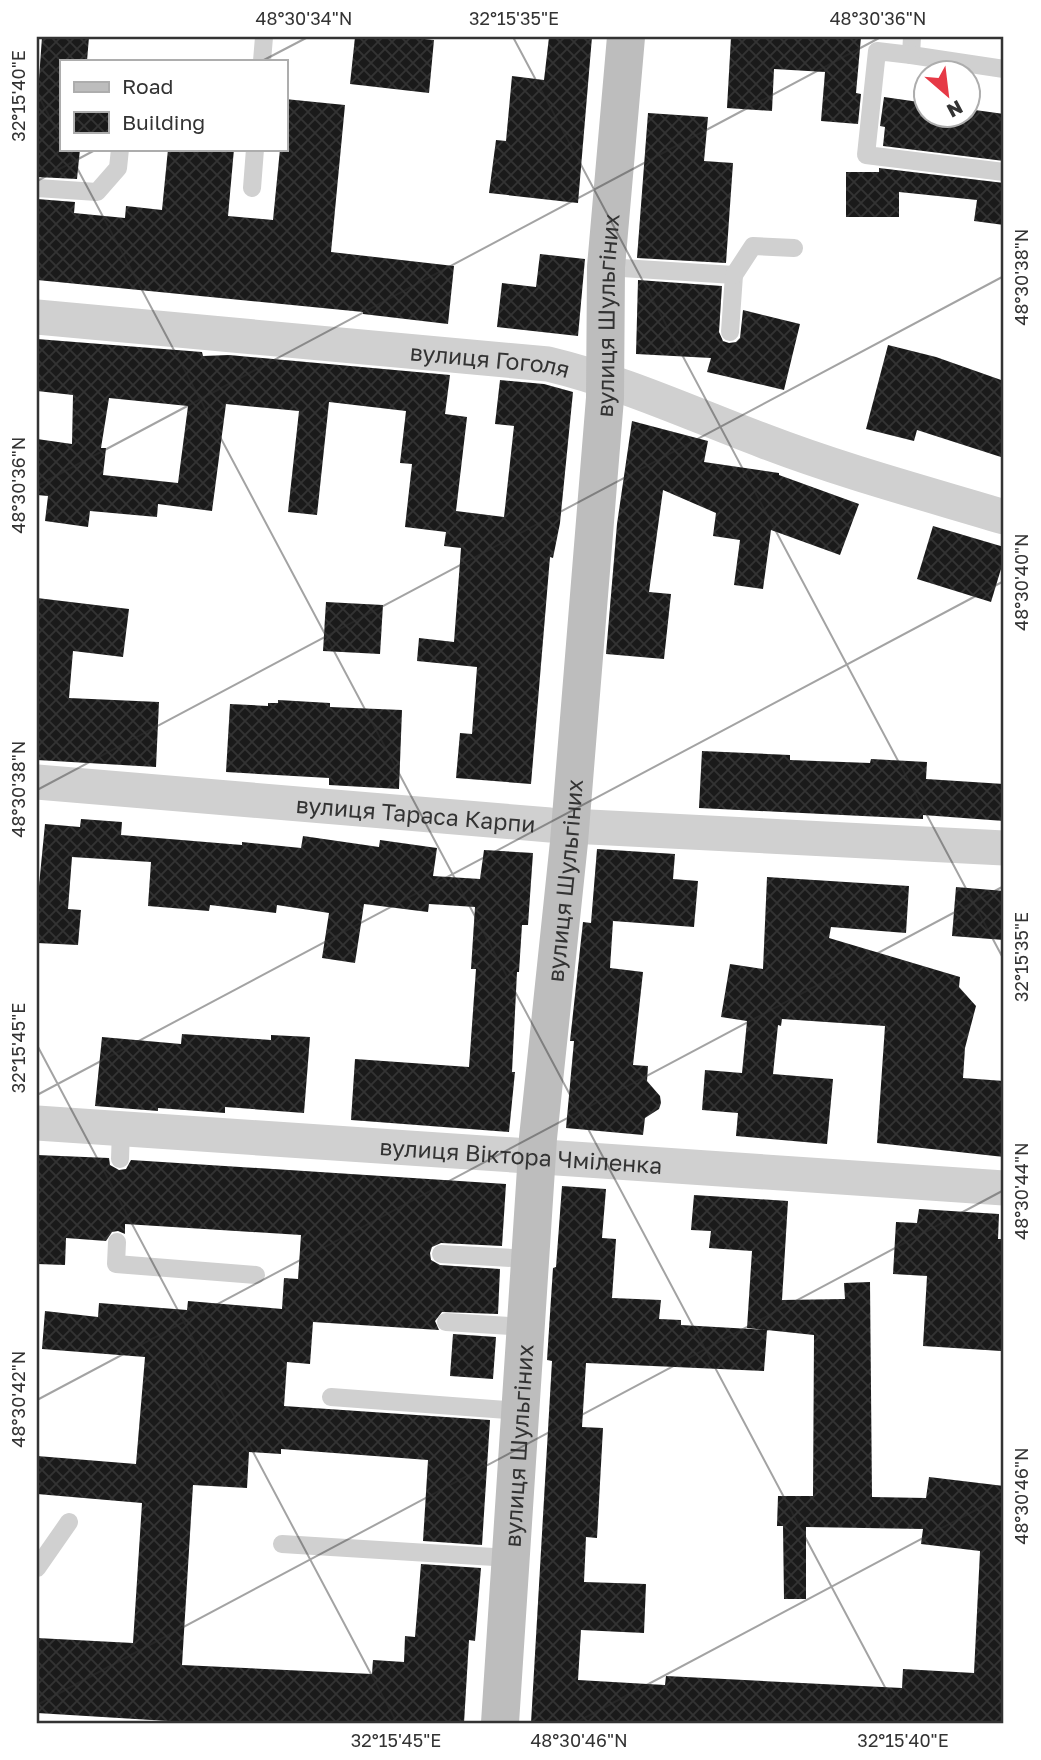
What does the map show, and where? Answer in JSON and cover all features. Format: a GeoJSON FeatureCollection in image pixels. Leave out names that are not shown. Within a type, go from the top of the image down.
{"type":"FeatureCollection","features":[{"type":"Feature","properties":{"kind":"street","name":"вулиця Шульгіних"},"geometry":{"type":"LineString","coordinates":[[500,1723],[537,1157],[578,826],[606,380],[606,267],[626,37]]}},
{"type":"Feature","properties":{"kind":"street","name":"вулиця Гоголя"},"geometry":{"type":"LineString","coordinates":[[37,317],[548,364],[664,400],[766,442],[1004,517]]}},
{"type":"Feature","properties":{"kind":"street","name":"вулиця Тараса Карпи"},"geometry":{"type":"LineString","coordinates":[[37,782],[578,826],[1004,848]]}},
{"type":"Feature","properties":{"kind":"street","name":"вулиця Віктора Чміленка"},"geometry":{"type":"LineString","coordinates":[[37,1123],[120,1144],[537,1157],[1004,1188]]}},
{"type":"Feature","properties":{"kind":"lane"},"geometry":{"type":"LineString","coordinates":[[262,60],[264,37]]}},
{"type":"Feature","properties":{"kind":"lane"},"geometry":{"type":"LineString","coordinates":[[1004,69],[911,46],[877,51],[866,155],[1004,173]]}},
{"type":"Feature","properties":{"kind":"lane"},"geometry":{"type":"LineString","coordinates":[[37,188],[97,192],[118,168],[120,150]]}},
{"type":"Feature","properties":{"kind":"lane"},"geometry":{"type":"LineString","coordinates":[[252,188],[255,150]]}},
{"type":"Feature","properties":{"kind":"lane"},"geometry":{"type":"LineString","coordinates":[[730,332],[734,275],[753,246],[794,248]]}},
{"type":"Feature","properties":{"kind":"lane"},"geometry":{"type":"LineString","coordinates":[[606,267],[734,275]]}},
{"type":"Feature","properties":{"kind":"lane"},"geometry":{"type":"LineString","coordinates":[[117,1242],[116,1264],[256,1275]]}},
{"type":"Feature","properties":{"kind":"lane"},"geometry":{"type":"LineString","coordinates":[[442,1254],[530,1259]]}},
{"type":"Feature","properties":{"kind":"lane"},"geometry":{"type":"LineString","coordinates":[[446,1322],[526,1327]]}},
{"type":"Feature","properties":{"kind":"lane"},"geometry":{"type":"LineString","coordinates":[[331,1397],[520,1411]]}},
{"type":"Feature","properties":{"kind":"lane"},"geometry":{"type":"LineString","coordinates":[[37,1568],[69,1521]]}},
{"type":"Feature","properties":{"kind":"lane"},"geometry":{"type":"LineString","coordinates":[[282,1544],[511,1558]]}},
{"type":"Feature","properties":{"kind":"building"},"geometry":{"type":"Polygon","coordinates":[[[42,37],[89,37],[87,60],[60,60],[60,150],[80,150],[77,179],[37,177],[37,107],[42,37]]]}},
{"type":"Feature","properties":{"kind":"building"},"geometry":{"type":"Polygon","coordinates":[[[355,37],[434,40],[429,93],[350,84],[355,37]]]}},
{"type":"Feature","properties":{"kind":"building"},"geometry":{"type":"Polygon","coordinates":[[[549,37],[592,37],[578,203],[489,193],[496,140],[506,141],[512,76],[544,80],[549,37]]]}},
{"type":"Feature","properties":{"kind":"building"},"geometry":{"type":"Polygon","coordinates":[[[731,37],[861,37],[856,93],[861,94],[858,124],[821,121],[825,72],[774,69],[772,111],[727,108],[731,37]]]}},
{"type":"Feature","properties":{"kind":"building"},"geometry":{"type":"Polygon","coordinates":[[[884,97],[912,101],[912,130],[982,130],[982,111],[1004,114],[1004,161],[883,146],[885,127],[880,126],[884,97]]]}},
{"type":"Feature","properties":{"kind":"building"},"geometry":{"type":"Polygon","coordinates":[[[287,99],[345,105],[331,252],[454,266],[448,324],[363,312],[37,280],[37,199],[75,202],[74,213],[125,218],[126,206],[162,210],[168,150],[234,150],[228,216],[273,220],[280,150],[287,150],[287,99]]]}},
{"type":"Feature","properties":{"kind":"building"},"geometry":{"type":"Polygon","coordinates":[[[648,113],[708,117],[704,161],[733,163],[726,263],[637,258],[648,113]]]}},
{"type":"Feature","properties":{"kind":"building"},"geometry":{"type":"Polygon","coordinates":[[[879,168],[1004,183],[1004,225],[974,221],[977,200],[899,192],[899,217],[846,217],[846,172],[879,172],[879,168]]]}},
{"type":"Feature","properties":{"kind":"building"},"geometry":{"type":"Polygon","coordinates":[[[540,254],[585,259],[578,336],[497,327],[502,283],[536,287],[540,254]]]}},
{"type":"Feature","properties":{"kind":"building"},"geometry":{"type":"Polygon","coordinates":[[[638,280],[722,286],[719,332],[723,341],[729,343],[740,338],[743,310],[800,324],[784,390],[707,372],[711,358],[636,354],[638,280]]]}},
{"type":"Feature","properties":{"kind":"building"},"geometry":{"type":"Polygon","coordinates":[[[37,339],[202,352],[203,356],[229,355],[450,375],[445,414],[467,417],[456,511],[504,517],[514,426],[495,424],[500,380],[544,384],[573,392],[560,523],[553,558],[550,557],[531,784],[456,778],[460,733],[472,734],[477,667],[417,661],[419,638],[454,642],[461,548],[444,546],[446,532],[405,527],[412,464],[400,463],[406,411],[329,402],[317,515],[288,512],[299,411],[226,404],[212,511],[158,504],[157,517],[90,511],[88,527],[45,521],[48,496],[37,495],[37,439],[72,444],[73,395],[37,391],[37,339]],[[109,398],[101,448],[106,448],[103,475],[178,483],[188,406],[109,398]]]}},
{"type":"Feature","properties":{"kind":"building"},"geometry":{"type":"Polygon","coordinates":[[[888,345],[936,357],[1004,381],[1004,458],[917,430],[914,441],[866,429],[888,345]]]}},
{"type":"Feature","properties":{"kind":"building"},"geometry":{"type":"Polygon","coordinates":[[[632,421],[708,441],[704,462],[779,473],[859,504],[840,555],[771,530],[763,589],[734,585],[740,540],[713,536],[716,513],[663,490],[649,592],[671,594],[664,659],[606,654],[617,524],[632,421]]]}},
{"type":"Feature","properties":{"kind":"building"},"geometry":{"type":"Polygon","coordinates":[[[933,526],[1004,547],[1004,559],[991,602],[917,579],[933,526]]]}},
{"type":"Feature","properties":{"kind":"building"},"geometry":{"type":"Polygon","coordinates":[[[37,598],[129,609],[123,657],[73,651],[69,698],[159,702],[156,767],[37,760],[37,598]]]}},
{"type":"Feature","properties":{"kind":"building"},"geometry":{"type":"Polygon","coordinates":[[[326,602],[383,605],[380,654],[323,651],[326,602]]]}},
{"type":"Feature","properties":{"kind":"building"},"geometry":{"type":"Polygon","coordinates":[[[278,700],[330,703],[330,707],[402,710],[399,789],[329,785],[329,778],[226,772],[230,704],[268,706],[268,703],[278,703],[278,700]]]}},
{"type":"Feature","properties":{"kind":"building"},"geometry":{"type":"Polygon","coordinates":[[[702,751],[790,755],[790,760],[870,763],[871,759],[927,762],[926,779],[1004,784],[1004,821],[923,815],[923,819],[699,808],[702,751]]]}},
{"type":"Feature","properties":{"kind":"building"},"geometry":{"type":"Polygon","coordinates":[[[81,819],[122,822],[121,835],[242,845],[242,842],[301,848],[303,836],[379,847],[380,840],[437,848],[433,876],[480,879],[484,850],[533,853],[528,925],[522,925],[517,972],[512,1072],[515,1072],[509,1132],[351,1120],[355,1059],[469,1067],[476,969],[471,969],[475,907],[429,904],[428,912],[364,904],[355,963],[322,958],[329,913],[277,905],[276,913],[210,905],[209,911],[148,906],[151,862],[72,857],[68,909],[81,910],[78,945],[37,943],[37,906],[45,824],[80,827],[81,819]]]}},
{"type":"Feature","properties":{"kind":"building"},"geometry":{"type":"Polygon","coordinates":[[[597,849],[675,854],[673,879],[698,881],[694,927],[613,921],[610,968],[643,972],[633,1065],[648,1066],[647,1081],[660,1096],[661,1103],[659,1109],[645,1118],[643,1135],[566,1128],[574,1041],[570,1041],[583,922],[591,923],[597,849]]]}},
{"type":"Feature","properties":{"kind":"building"},"geometry":{"type":"Polygon","coordinates":[[[767,877],[909,886],[906,933],[831,927],[829,938],[960,977],[959,987],[976,1006],[965,1048],[963,1078],[1004,1081],[1004,1157],[877,1143],[885,1026],[782,1019],[781,1026],[778,1025],[773,1074],[833,1079],[827,1144],[736,1136],[738,1113],[702,1110],[705,1070],[742,1073],[747,1021],[721,1017],[730,964],[763,969],[767,877]]]}},
{"type":"Feature","properties":{"kind":"building"},"geometry":{"type":"Polygon","coordinates":[[[956,887],[1004,891],[1004,940],[952,936],[956,887]]]}},
{"type":"Feature","properties":{"kind":"building"},"geometry":{"type":"Polygon","coordinates":[[[182,1034],[271,1040],[271,1035],[310,1037],[304,1113],[225,1107],[225,1113],[95,1106],[102,1037],[181,1044],[182,1034]]]}},
{"type":"Feature","properties":{"kind":"building"},"geometry":{"type":"Polygon","coordinates":[[[37,1155],[109,1158],[110,1165],[119,1170],[126,1169],[131,1160],[506,1184],[502,1246],[441,1243],[432,1247],[430,1253],[431,1260],[440,1265],[500,1269],[498,1314],[442,1312],[435,1321],[439,1330],[313,1322],[310,1364],[287,1362],[284,1406],[490,1420],[482,1545],[423,1541],[428,1460],[281,1449],[281,1454],[249,1452],[247,1488],[193,1485],[182,1665],[372,1674],[373,1660],[404,1662],[405,1636],[415,1637],[421,1564],[481,1568],[475,1641],[469,1640],[464,1723],[201,1723],[37,1713],[37,1638],[133,1643],[142,1503],[37,1494],[37,1456],[136,1464],[145,1357],[42,1349],[45,1311],[98,1317],[99,1303],[187,1310],[188,1301],[282,1309],[284,1278],[298,1279],[301,1235],[125,1224],[125,1234],[112,1232],[106,1241],[66,1238],[65,1265],[37,1264],[37,1155]]]}},
{"type":"Feature","properties":{"kind":"building"},"geometry":{"type":"Polygon","coordinates":[[[562,1186],[606,1189],[602,1238],[616,1239],[612,1298],[661,1300],[659,1319],[681,1320],[681,1325],[765,1330],[747,1328],[752,1251],[709,1248],[711,1231],[691,1230],[694,1195],[788,1201],[782,1300],[845,1299],[844,1283],[870,1282],[872,1497],[926,1498],[929,1477],[1004,1486],[1004,1723],[531,1723],[552,1361],[547,1360],[562,1186]],[[767,1330],[764,1371],[586,1363],[582,1427],[603,1428],[597,1538],[586,1537],[584,1582],[646,1584],[644,1633],[581,1630],[578,1680],[665,1685],[666,1676],[902,1688],[903,1669],[974,1673],[980,1551],[921,1544],[923,1529],[806,1527],[806,1599],[784,1599],[783,1526],[777,1526],[778,1496],[813,1496],[814,1335],[767,1330]]]}},
{"type":"Feature","properties":{"kind":"building"},"geometry":{"type":"Polygon","coordinates":[[[919,1209],[999,1214],[998,1239],[1004,1239],[1001,1351],[923,1346],[927,1276],[893,1274],[896,1222],[917,1223],[919,1209]]]}},
{"type":"Feature","properties":{"kind":"building"},"geometry":{"type":"Polygon","coordinates":[[[453,1334],[496,1337],[493,1379],[450,1376],[453,1334]]]}}]}
